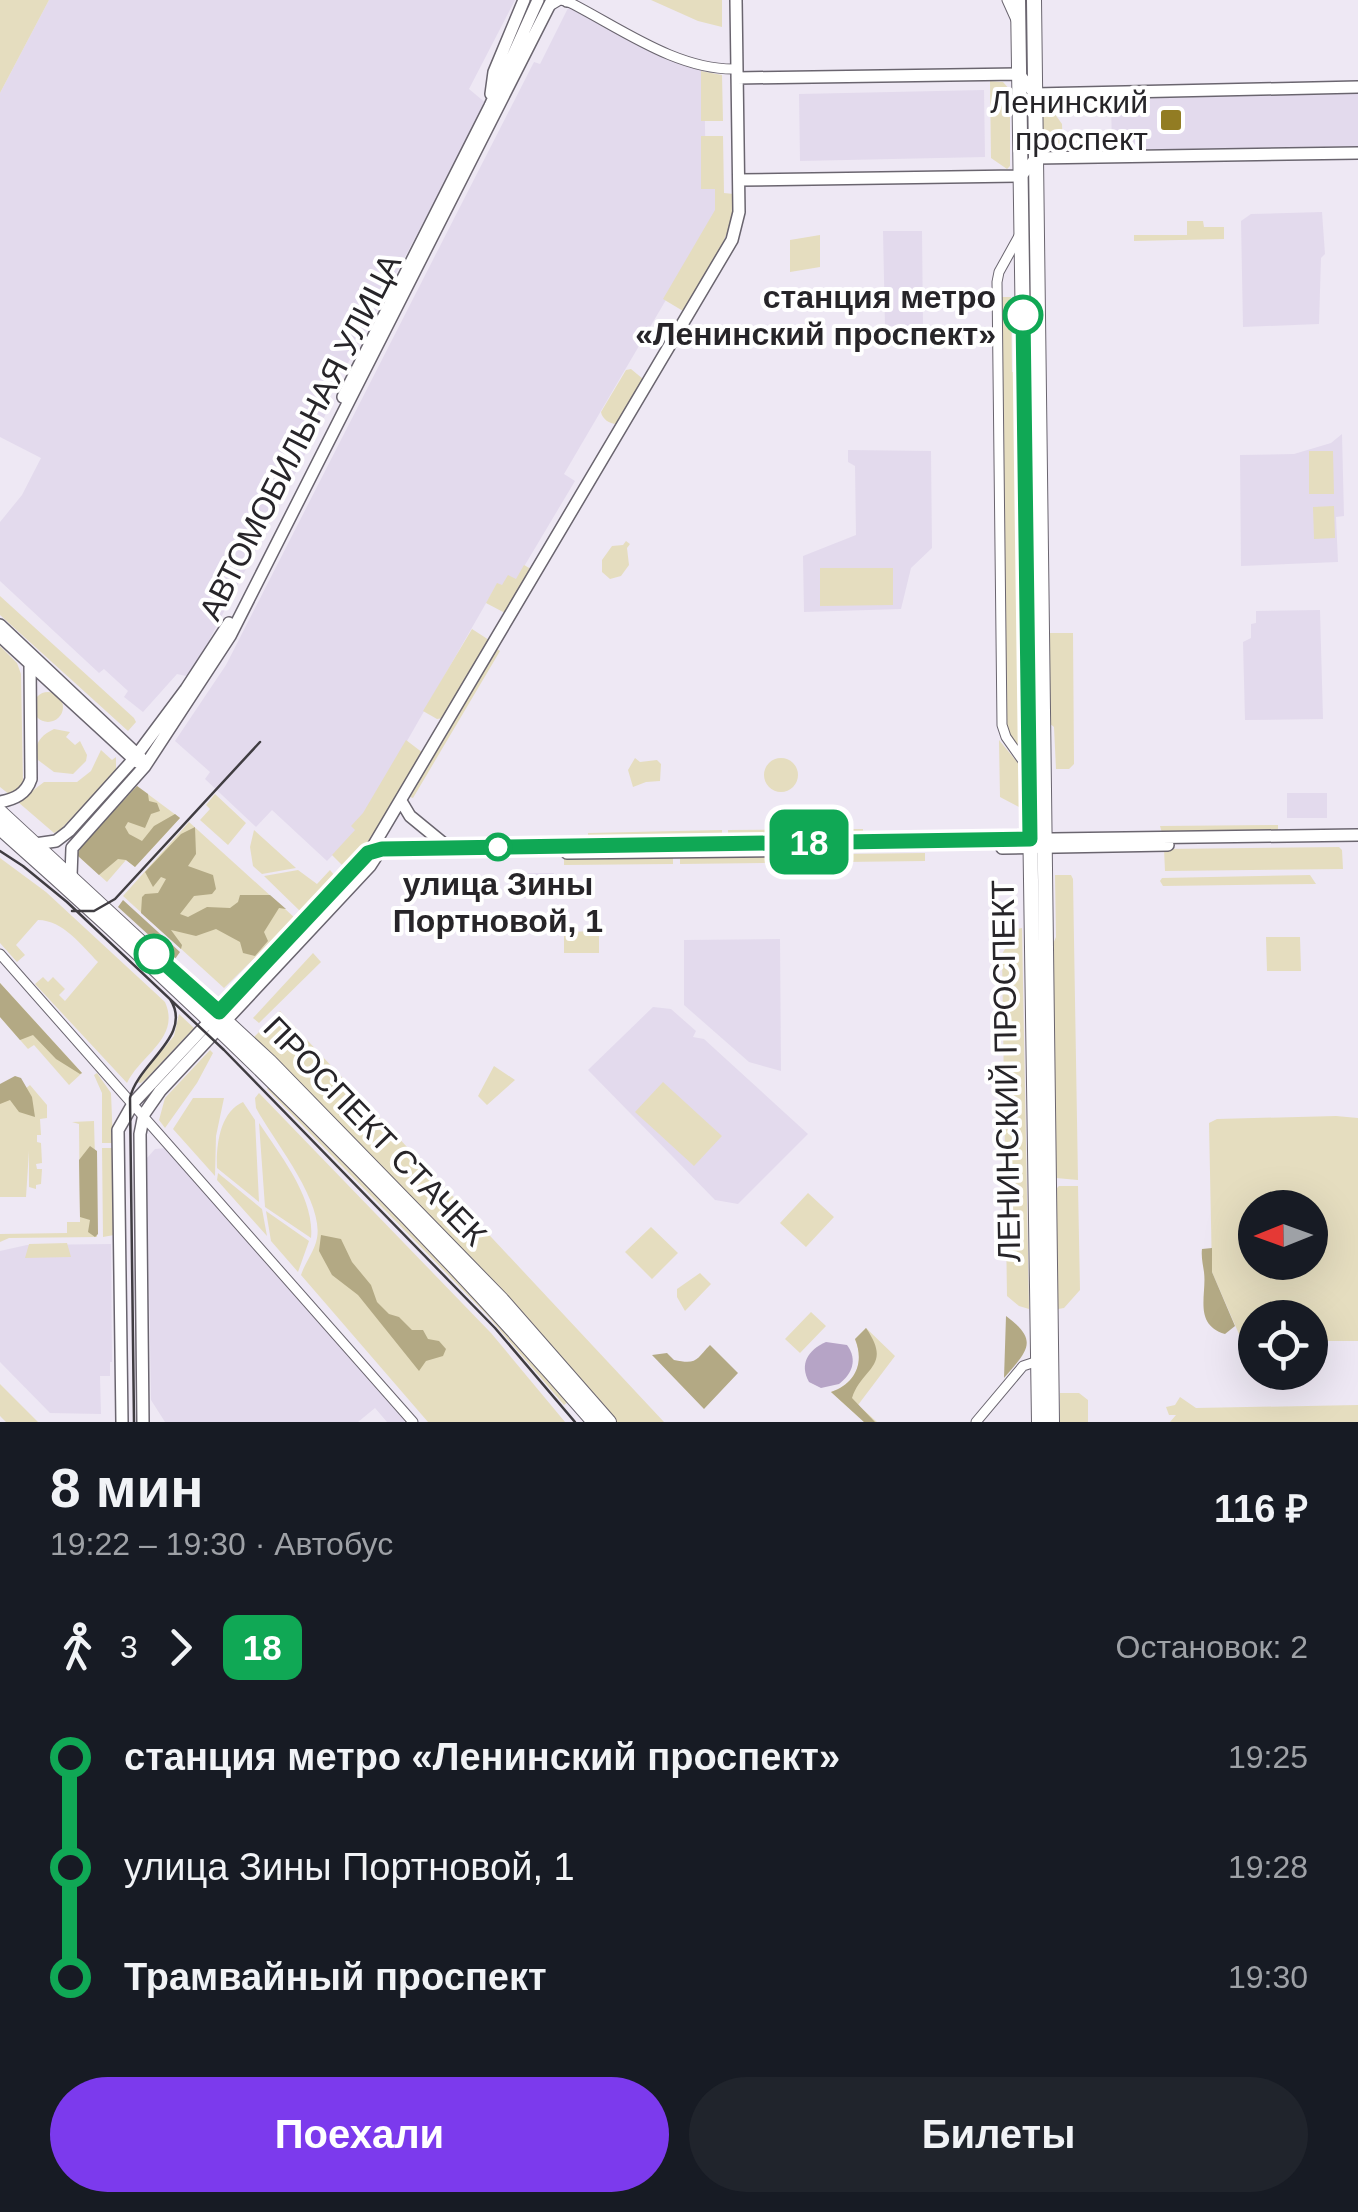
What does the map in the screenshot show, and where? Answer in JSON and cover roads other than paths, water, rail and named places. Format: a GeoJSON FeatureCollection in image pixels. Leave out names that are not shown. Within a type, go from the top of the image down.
{"type":"FeatureCollection","features":[{"type":"Feature","properties":{"kind":"main road"},"geometry":{"type":"LineString","coordinates":[[490,106],[494,72],[524,0]]}},
{"type":"Feature","properties":{"kind":"main road"},"geometry":{"type":"LineString","coordinates":[[122,1422],[118,1130],[134,1102],[218,1020],[376,852],[401,800],[732,240],[738,223],[739,180],[736,0]]}},
{"type":"Feature","properties":{"kind":"main road","name":"ЛЕНИНСКИЙ ПРОСПЕКТ"},"geometry":{"type":"LineString","coordinates":[[1018,0],[1020,74],[1027,94]]}},
{"type":"Feature","properties":{"kind":"main road","name":"ЛЕНИНСКИЙ ПРОСПЕКТ"},"geometry":{"type":"LineString","coordinates":[[1034,0],[1027,94],[1038,844],[1052,1422]]}},
{"type":"Feature","properties":{"kind":"main road","name":"АВТОМОБИЛЬНАЯ УЛИЦА"},"geometry":{"type":"LineString","coordinates":[[35,844],[56,841],[70,831],[139,760],[226,629],[532,16],[547,2]]}},
{"type":"Feature","properties":{"kind":"main road","name":"АВТОМОБИЛЬНАЯ УЛИЦА"},"geometry":{"type":"LineString","coordinates":[[70,876],[72,848],[230,636],[547,2]]}},
{"type":"Feature","properties":{"kind":"main road"},"geometry":{"type":"LineString","coordinates":[[737,74],[1020,74]]}},
{"type":"Feature","properties":{"kind":"main road"},"geometry":{"type":"LineString","coordinates":[[1027,94],[1358,87]]}},
{"type":"Feature","properties":{"kind":"main road"},"geometry":{"type":"LineString","coordinates":[[1028,158],[1358,153]]}},
{"type":"Feature","properties":{"kind":"main road","name":"ЛЕНИНСКИЙ ПРОСПЕКТ"},"geometry":{"type":"LineString","coordinates":[[1028,158],[1021,176],[1030,770],[1038,844],[1039,1422]]}},
{"type":"Feature","properties":{"kind":"main road"},"geometry":{"type":"LineString","coordinates":[[739,180],[1021,176]]}},
{"type":"Feature","properties":{"kind":"main road"},"geometry":{"type":"LineString","coordinates":[[0,625],[139,760]]}},
{"type":"Feature","properties":{"kind":"main road"},"geometry":{"type":"LineString","coordinates":[[0,636],[139,760]]}},
{"type":"Feature","properties":{"kind":"main road"},"geometry":{"type":"LineString","coordinates":[[0,802],[18,797],[29,786],[33,769],[30,664]]}},
{"type":"Feature","properties":{"kind":"main road"},"geometry":{"type":"LineString","coordinates":[[30,702],[40,689],[53,686]]}},
{"type":"Feature","properties":{"kind":"main road"},"geometry":{"type":"LineString","coordinates":[[401,800],[410,816],[450,848]]}},
{"type":"Feature","properties":{"kind":"main road","name":"ПРОСПЕКТ СТАЧЕК"},"geometry":{"type":"LineString","coordinates":[[0,812],[502,1300],[609,1422]]}},
{"type":"Feature","properties":{"kind":"main road","name":"ПРОСПЕКТ СТАЧЕК"},"geometry":{"type":"LineString","coordinates":[[4,834],[218,1020],[463,1276],[594,1422]]}},
{"type":"Feature","properties":{"kind":"main road"},"geometry":{"type":"LineString","coordinates":[[376,852],[1358,838]]}},
{"type":"Feature","properties":{"kind":"main road"},"geometry":{"type":"LineString","coordinates":[[376,852],[450,848],[1038,844]]}},
{"type":"Feature","properties":{"kind":"main road"},"geometry":{"type":"LineString","coordinates":[[143,1422],[140,1134],[144,1114],[218,1020]]}},
{"type":"Feature","properties":{"kind":"street"},"geometry":{"type":"LineString","coordinates":[[547,2],[567,0],[680,59],[737,74]]}},
{"type":"Feature","properties":{"kind":"street"},"geometry":{"type":"LineString","coordinates":[[1007,0],[1019,26]]}},
{"type":"Feature","properties":{"kind":"street"},"geometry":{"type":"LineString","coordinates":[[1022,232],[999,272],[998,282],[1000,624],[1003,730],[1030,770]]}},
{"type":"Feature","properties":{"kind":"street"},"geometry":{"type":"LineString","coordinates":[[0,954],[412,1422]]}},
{"type":"Feature","properties":{"kind":"street"},"geometry":{"type":"LineString","coordinates":[[976,1422],[1024,1366],[1038,1360]]}},
{"type":"Feature","properties":{"kind":"tram line"},"geometry":{"type":"LineString","coordinates":[[72,911],[94,911],[115,899],[260,742]]}},
{"type":"Feature","properties":{"kind":"tram line"},"geometry":{"type":"LineString","coordinates":[[0,851],[67,902],[224,1050],[495,1328],[575,1422]]}},
{"type":"Feature","properties":{"kind":"tram line"},"geometry":{"type":"LineString","coordinates":[[134,1422],[130,1098],[175,1025],[176,1012],[170,999]]}},
{"type":"Feature","properties":{"kind":"place","name":"Ленинский проспект"},"geometry":{"type":"Point","coordinates":[1171,120]}},
{"type":"Feature","properties":{"kind":"place","name":"станция метро «Ленинский проспект»"},"geometry":{"type":"Point","coordinates":[1023,315]}},
{"type":"Feature","properties":{"kind":"place","name":"улица Зины Портновой, 1"},"geometry":{"type":"Point","coordinates":[498,847]}}]}
